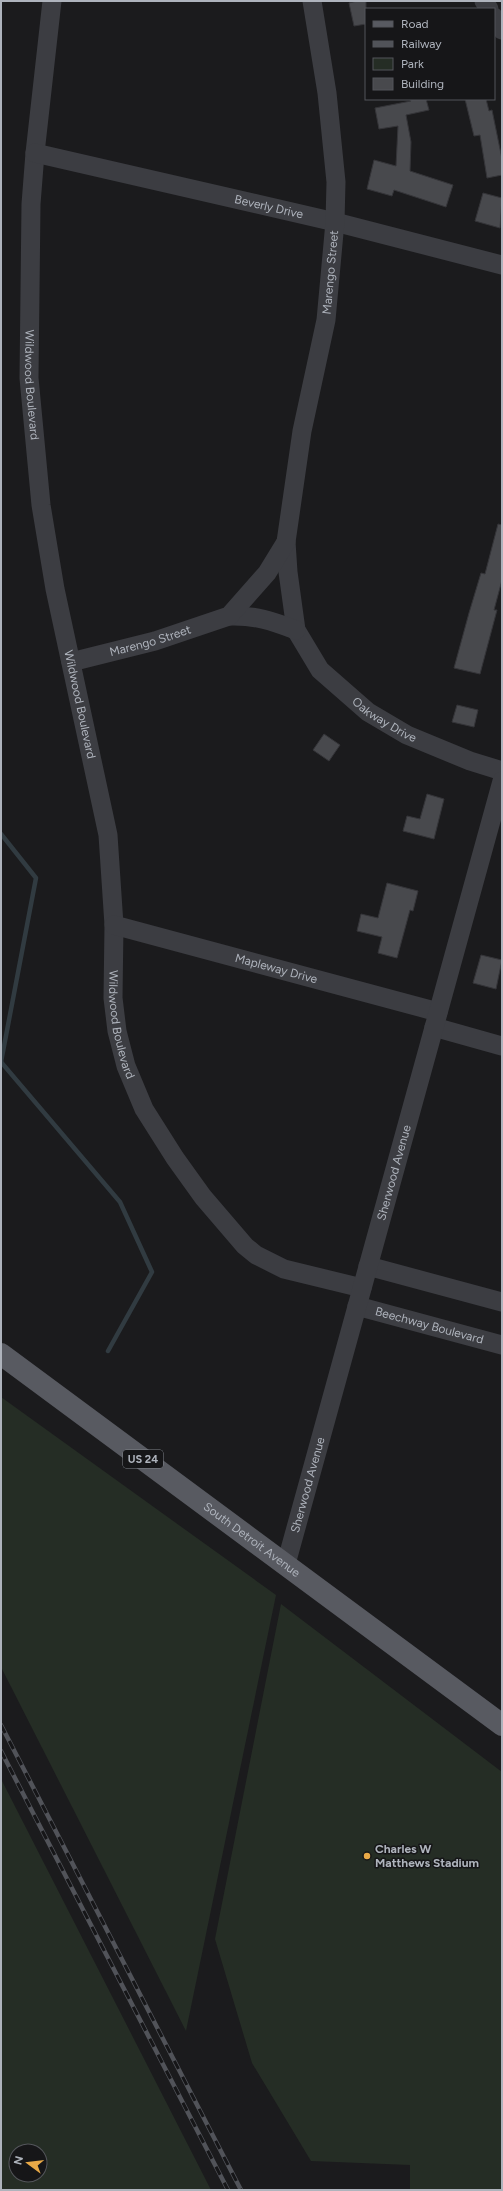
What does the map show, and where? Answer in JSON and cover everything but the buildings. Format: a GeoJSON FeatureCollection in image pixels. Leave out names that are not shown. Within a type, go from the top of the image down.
{"type":"FeatureCollection","features":[{"type":"Feature","properties":{"kind":"main road","name":"South Detroit Avenue"},"geometry":{"type":"LineString","coordinates":[[1,1354],[502,1725]]}},
{"type":"Feature","properties":{"kind":"street","name":"Wildwood Boulevard"},"geometry":{"type":"LineString","coordinates":[[52,1],[35,153],[31,204],[29,378],[41,505],[55,589],[108,835],[114,925],[113,998],[117,1031],[122,1052],[132,1083],[144,1110],[175,1158],[203,1197],[245,1246],[256,1255],[284,1269],[362,1288]]}},
{"type":"Feature","properties":{"kind":"street","name":"Marengo Street"},"geometry":{"type":"LineString","coordinates":[[71,662],[170,637],[229,616],[249,615],[296,630],[286,542],[302,431],[326,320],[335,222],[336,182],[327,93],[312,1]]}},
{"type":"Feature","properties":{"kind":"street"},"geometry":{"type":"LineString","coordinates":[[495,19],[502,30]]}},
{"type":"Feature","properties":{"kind":"street","name":"Beverly Drive"},"geometry":{"type":"LineString","coordinates":[[35,153],[335,222],[502,265]]}},
{"type":"Feature","properties":{"kind":"street","name":"Marengo Street"},"geometry":{"type":"LineString","coordinates":[[229,616],[267,574],[286,542]]}},
{"type":"Feature","properties":{"kind":"street","name":"Oakway Drive"},"geometry":{"type":"LineString","coordinates":[[296,630],[320,670],[368,712],[407,735],[436,748],[502,771]]}},
{"type":"Feature","properties":{"kind":"street","name":"Sherwood Avenue"},"geometry":{"type":"LineString","coordinates":[[286,1564],[502,781]]}},
{"type":"Feature","properties":{"kind":"street","name":"Mapleway Drive"},"geometry":{"type":"LineString","coordinates":[[114,925],[436,1020],[502,1046]]}},
{"type":"Feature","properties":{"kind":"street"},"geometry":{"type":"LineString","coordinates":[[368,1266],[502,1302]]}},
{"type":"Feature","properties":{"kind":"street","name":"Beechway Boulevard"},"geometry":{"type":"LineString","coordinates":[[357,1306],[502,1345]]}},
{"type":"Feature","properties":{"kind":"green space"},"geometry":{"type":"Polygon","coordinates":[[[1,1397],[276,1595],[186,2031],[1,1667],[1,1397]]]}},
{"type":"Feature","properties":{"kind":"green space","name":"Charles W Matthews Stadium"},"geometry":{"type":"Polygon","coordinates":[[[281,1604],[502,1772],[502,2189],[410,2190],[410,2165],[311,2161],[252,2063],[215,1939],[281,1604]]]}},
{"type":"Feature","properties":{"kind":"green space"},"geometry":{"type":"Polygon","coordinates":[[[1,1779],[211,2190],[1,2190],[1,1779]]]}},
{"type":"Feature","properties":{"kind":"waterway"},"geometry":{"type":"LineString","coordinates":[[1,834],[36,878],[1,1062]]}},
{"type":"Feature","properties":{"kind":"waterway"},"geometry":{"type":"LineString","coordinates":[[1,1062],[120,1202],[152,1272],[108,1351]]}},
{"type":"Feature","properties":{"kind":"railway"},"geometry":{"type":"LineString","coordinates":[[1,1725],[241,2190]]}},
{"type":"Feature","properties":{"kind":"railway"},"geometry":{"type":"LineString","coordinates":[[1,1751],[228,2190]]}},
{"type":"Feature","properties":{"kind":"place","name":"Charles W Matthews Stadium"},"geometry":{"type":"Point","coordinates":[367,1856]}}]}
